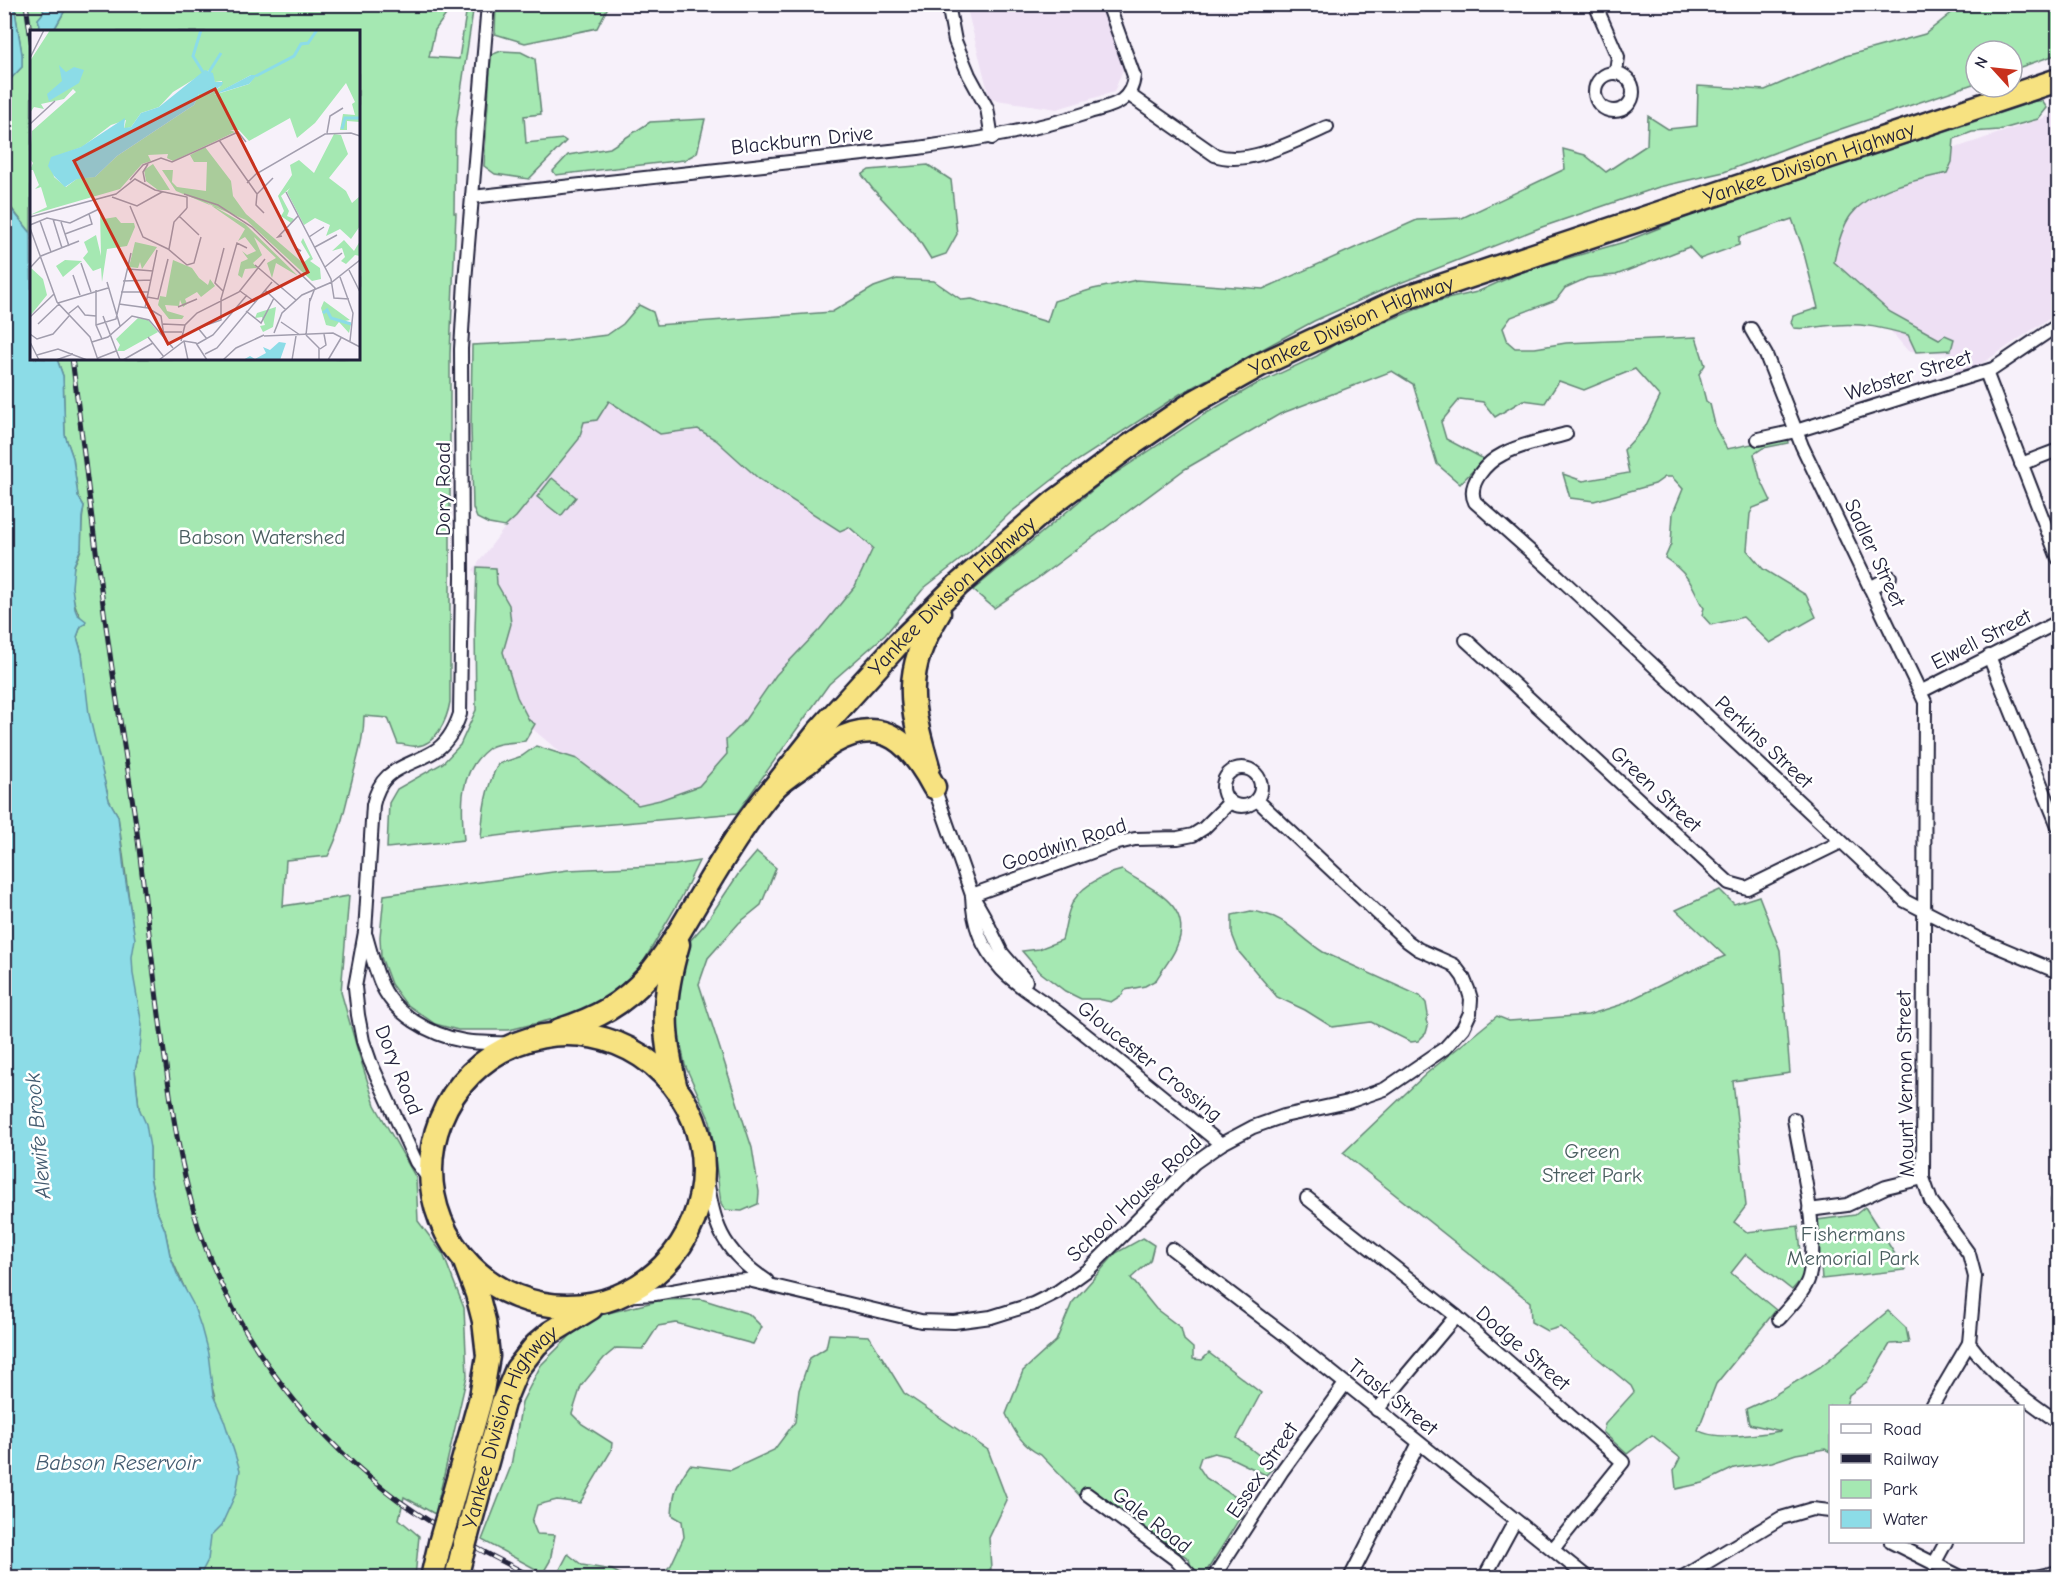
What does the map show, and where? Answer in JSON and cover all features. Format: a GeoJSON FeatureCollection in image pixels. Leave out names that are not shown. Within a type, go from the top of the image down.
{"type":"FeatureCollection","features":[{"type":"Feature","properties":{"kind":"highway","name":"Yankee Division Highway"},"geometry":{"type":"LineString","coordinates":[[773,789],[819,731],[898,644],[958,585],[1054,502],[1128,447],[1194,402],[1260,365],[1402,299],[2058,80]]}},
{"type":"Feature","properties":{"kind":"highway"},"geometry":{"type":"LineString","coordinates":[[934,787],[914,718],[912,688],[914,669],[922,644],[958,585]]}},
{"type":"Feature","properties":{"kind":"highway"},"geometry":{"type":"LineString","coordinates":[[610,1300],[553,1306],[526,1301],[497,1288],[464,1261],[444,1231],[434,1204],[429,1179],[433,1142],[439,1121],[448,1103],[475,1069],[496,1053],[515,1044],[584,1022],[610,1010],[628,997],[650,973],[682,928],[723,859],[773,789],[834,742],[862,731],[884,733],[914,753],[934,787]]}},
{"type":"Feature","properties":{"kind":"highway"},"geometry":{"type":"LineString","coordinates":[[675,1087],[667,1051],[665,1008],[669,976],[682,928]]}},
{"type":"Feature","properties":{"kind":"highway"},"geometry":{"type":"LineString","coordinates":[[541,1036],[575,1034],[606,1039],[646,1058],[675,1087]]}},
{"type":"Feature","properties":{"kind":"highway","name":"Yankee Division Highway"},"geometry":{"type":"LineString","coordinates":[[456,1578],[503,1403],[517,1368],[531,1350],[550,1333],[648,1280],[666,1264],[690,1229],[699,1202],[703,1178],[703,1157],[700,1138],[690,1112],[675,1087]]}},
{"type":"Feature","properties":{"kind":"highway","name":"Yankee Division Highway"},"geometry":{"type":"LineString","coordinates":[[432,1578],[481,1397],[488,1356],[484,1321],[464,1261]]}},
{"type":"Feature","properties":{"kind":"street","name":"Dory Road"},"geometry":{"type":"LineString","coordinates":[[429,1179],[416,1162],[370,1062],[363,1041],[355,987],[365,932],[373,806],[376,792],[389,773],[435,752],[443,745],[460,714],[461,349],[488,4]]}},
{"type":"Feature","properties":{"kind":"street"},"geometry":{"type":"LineString","coordinates":[[948,4],[955,41],[969,75],[987,108],[992,138]]}},
{"type":"Feature","properties":{"kind":"street"},"geometry":{"type":"LineString","coordinates":[[1108,4],[1134,76],[1133,86],[1128,94],[1215,155],[1224,159],[1242,158],[1268,152],[1327,127]]}},
{"type":"Feature","properties":{"kind":"street"},"geometry":{"type":"LineString","coordinates":[[1595,4],[1618,57],[1616,71]]}},
{"type":"Feature","properties":{"kind":"street","name":"Blackburn Drive"},"geometry":{"type":"LineString","coordinates":[[472,197],[992,138],[1120,102],[1128,94]]}},
{"type":"Feature","properties":{"kind":"street","name":"Webster Street"},"geometry":{"type":"LineString","coordinates":[[1758,439],[1796,431],[1986,372],[2058,325]]}},
{"type":"Feature","properties":{"kind":"street","name":"Sadler Street"},"geometry":{"type":"LineString","coordinates":[[1752,329],[1766,355],[1796,431],[1920,692]]}},
{"type":"Feature","properties":{"kind":"street"},"geometry":{"type":"LineString","coordinates":[[1986,372],[2058,557]]}},
{"type":"Feature","properties":{"kind":"street","name":"Perkins Street"},"geometry":{"type":"LineString","coordinates":[[1566,434],[1501,454],[1473,485],[1472,497],[1475,502],[1559,577],[1905,901],[1977,938],[2058,972]]}},
{"type":"Feature","properties":{"kind":"street"},"geometry":{"type":"LineString","coordinates":[[2021,464],[2058,450]]}},
{"type":"Feature","properties":{"kind":"street"},"geometry":{"type":"LineString","coordinates":[[1870,588],[1890,577]]}},
{"type":"Feature","properties":{"kind":"street","name":"Elwell Street"},"geometry":{"type":"LineString","coordinates":[[1920,692],[2058,622]]}},
{"type":"Feature","properties":{"kind":"street","name":"Green Street"},"geometry":{"type":"LineString","coordinates":[[1466,640],[1729,883],[1747,888],[1841,842]]}},
{"type":"Feature","properties":{"kind":"street"},"geometry":{"type":"LineString","coordinates":[[1989,656],[2058,826]]}},
{"type":"Feature","properties":{"kind":"street","name":"Mount Vernon Street"},"geometry":{"type":"LineString","coordinates":[[1920,692],[1925,702],[1923,1178],[1931,1201],[1969,1254],[1975,1277],[1969,1343]]}},
{"type":"Feature","properties":{"kind":"street"},"geometry":{"type":"LineString","coordinates":[[1240,768],[1253,771],[1261,781],[1257,800],[1247,806],[1230,802],[1223,792],[1224,779],[1228,773],[1240,768]]}},
{"type":"Feature","properties":{"kind":"street","name":"Gloucester Crossing"},"geometry":{"type":"LineString","coordinates":[[934,787],[972,895],[974,920],[989,954],[1002,970],[1023,989],[1054,1009],[1221,1143]]}},
{"type":"Feature","properties":{"kind":"street","name":"School House Road"},"geometry":{"type":"LineString","coordinates":[[610,1300],[728,1281],[748,1280],[921,1321],[954,1322],[991,1317],[1033,1304],[1057,1292],[1089,1269],[1194,1163],[1221,1143],[1253,1127],[1284,1116],[1348,1102],[1384,1089],[1445,1048],[1464,1028],[1470,1013],[1471,999],[1468,989],[1454,965],[1418,949],[1407,941],[1257,800]]}},
{"type":"Feature","properties":{"kind":"street","name":"Goodwin Road"},"geometry":{"type":"LineString","coordinates":[[972,895],[1114,844],[1135,839],[1178,838],[1192,835],[1204,828],[1230,802]]}},
{"type":"Feature","properties":{"kind":"street","name":"Dory Road"},"geometry":{"type":"LineString","coordinates":[[365,932],[380,982],[391,999],[415,1022],[446,1037],[465,1041],[515,1044]]}},
{"type":"Feature","properties":{"kind":"street"},"geometry":{"type":"LineString","coordinates":[[1779,1319],[1809,1278],[1812,1238],[1794,1119]]}},
{"type":"Feature","properties":{"kind":"street","name":"School House Road"},"geometry":{"type":"LineString","coordinates":[[703,1157],[715,1219],[726,1244],[743,1263],[773,1285]]}},
{"type":"Feature","properties":{"kind":"street"},"geometry":{"type":"LineString","coordinates":[[1809,1210],[1847,1205],[1886,1187],[1923,1178]]}},
{"type":"Feature","properties":{"kind":"street","name":"Dodge Street"},"geometry":{"type":"LineString","coordinates":[[1307,1198],[1456,1316],[1623,1462],[1553,1549]]}},
{"type":"Feature","properties":{"kind":"street"},"geometry":{"type":"LineString","coordinates":[[2058,1201],[2058,1236]]}},
{"type":"Feature","properties":{"kind":"street","name":"Trask Street"},"geometry":{"type":"LineString","coordinates":[[1172,1250],[1285,1335],[1588,1578]]}},
{"type":"Feature","properties":{"kind":"street"},"geometry":{"type":"LineString","coordinates":[[1377,1410],[1456,1316]]}},
{"type":"Feature","properties":{"kind":"street"},"geometry":{"type":"LineString","coordinates":[[1933,1405],[1969,1343],[1993,1373],[2021,1402],[2058,1422]]}},
{"type":"Feature","properties":{"kind":"street","name":"Essex Street"},"geometry":{"type":"LineString","coordinates":[[1213,1578],[1282,1471],[1345,1384]]}},
{"type":"Feature","properties":{"kind":"street"},"geometry":{"type":"LineString","coordinates":[[1350,1578],[1419,1443]]}},
{"type":"Feature","properties":{"kind":"street","name":"Gale Road"},"geometry":{"type":"LineString","coordinates":[[1087,1494],[1175,1559],[1193,1578]]}},
{"type":"Feature","properties":{"kind":"street"},"geometry":{"type":"LineString","coordinates":[[1680,1578],[1781,1518],[1812,1509],[1829,1512]]}},
{"type":"Feature","properties":{"kind":"street"},"geometry":{"type":"LineString","coordinates":[[1484,1578],[1515,1521]]}},
{"type":"Feature","properties":{"kind":"street"},"geometry":{"type":"LineString","coordinates":[[1893,1543],[1963,1578]]}},
{"type":"Feature","properties":{"kind":"street"},"geometry":{"type":"LineString","coordinates":[[1934,1564],[1945,1543]]}},
{"type":"Feature","properties":{"kind":"street"},"geometry":{"type":"LineString","coordinates":[[2031,1578],[2058,1572]]}},
{"type":"Feature","properties":{"kind":"shaded area"},"geometry":{"type":"Polygon","coordinates":[[[966,5],[1101,5],[1125,64],[1114,92],[1057,109],[990,99],[966,5]]]}},
{"type":"Feature","properties":{"kind":"shaded area"},"geometry":{"type":"Polygon","coordinates":[[[2058,113],[2058,313],[1978,366],[1957,373],[1950,353],[1908,351],[1882,321],[1846,323],[1819,206],[1947,151],[2058,113]]]}},
{"type":"Feature","properties":{"kind":"shaded area"},"geometry":{"type":"Polygon","coordinates":[[[599,401],[705,424],[883,556],[702,794],[632,813],[516,715],[501,646],[505,617],[473,570],[599,401]]]}},
{"type":"Feature","properties":{"kind":"green space"},"geometry":{"type":"Polygon","coordinates":[[[496,4],[609,5],[597,28],[525,43],[495,34],[496,4]]]}},
{"type":"Feature","properties":{"kind":"green space"},"geometry":{"type":"Polygon","coordinates":[[[14,5],[44,5],[43,13],[38,20],[38,30],[30,30],[30,232],[5,200],[4,85],[22,67],[14,5]]]}},
{"type":"Feature","properties":{"kind":"green space","name":"Babson Watershed"},"geometry":{"type":"Polygon","coordinates":[[[68,5],[453,5],[435,30],[429,57],[459,59],[466,13],[473,11],[455,131],[454,213],[456,213],[450,354],[450,702],[440,730],[430,741],[417,746],[398,744],[388,718],[364,716],[358,757],[342,819],[332,847],[328,856],[286,860],[283,906],[349,896],[341,992],[375,1105],[416,1178],[418,1221],[443,1254],[464,1308],[467,1376],[435,1514],[404,1497],[399,1519],[419,1536],[415,1577],[198,1577],[215,1398],[185,1289],[170,1255],[165,1230],[156,1209],[150,1176],[150,1148],[139,1108],[135,1070],[140,1049],[128,931],[133,930],[118,816],[109,800],[88,714],[82,654],[77,637],[81,626],[85,624],[75,604],[72,574],[81,548],[84,506],[78,496],[73,458],[65,435],[63,376],[57,360],[360,360],[360,30],[54,30],[68,5]]]}},
{"type":"Feature","properties":{"kind":"green space"},"geometry":{"type":"Polygon","coordinates":[[[1959,5],[2058,5],[2058,54],[2024,66],[2024,39],[1964,39],[1964,87],[1797,144],[1724,172],[1659,187],[1542,227],[1385,289],[1314,321],[1180,394],[1074,463],[1010,513],[969,553],[924,588],[885,635],[829,684],[737,813],[481,838],[485,800],[498,764],[522,756],[536,746],[577,759],[638,805],[699,786],[727,754],[726,740],[743,723],[776,675],[820,629],[855,586],[873,548],[849,527],[840,531],[759,479],[716,440],[698,429],[660,434],[609,401],[597,420],[584,422],[579,439],[516,517],[505,527],[489,524],[477,518],[473,508],[472,345],[567,340],[607,335],[623,324],[639,305],[653,312],[657,325],[832,312],[874,287],[897,279],[934,281],[962,300],[972,299],[1047,322],[1054,301],[1093,289],[1137,280],[1263,289],[1417,220],[1462,218],[1565,169],[1563,149],[1585,155],[1606,172],[1647,145],[1648,116],[1668,129],[1697,126],[1698,86],[1765,90],[1842,57],[1925,34],[1959,5]]]}},
{"type":"Feature","properties":{"kind":"green space"},"geometry":{"type":"Polygon","coordinates":[[[501,51],[521,52],[535,59],[541,114],[524,116],[526,143],[563,139],[566,141],[529,179],[495,174],[484,166],[491,55],[501,51]]]}},
{"type":"Feature","properties":{"kind":"green space"},"geometry":{"type":"Polygon","coordinates":[[[2032,101],[2042,101],[2047,108],[2038,119],[1999,130],[1972,132],[1954,139],[1952,162],[1947,173],[1895,186],[1871,198],[1851,215],[1840,237],[1834,262],[1890,312],[1939,339],[1945,335],[1954,339],[1951,350],[1916,352],[1908,335],[1873,327],[1831,325],[1794,328],[1791,323],[1793,316],[1818,308],[1802,246],[1792,219],[1739,237],[1739,245],[1700,259],[1689,247],[1616,275],[1587,278],[1565,288],[1556,300],[1511,317],[1503,328],[1508,342],[1515,348],[1535,348],[1566,343],[1696,337],[1705,365],[1699,374],[1706,401],[1710,404],[1716,429],[1727,449],[1787,437],[1788,443],[1763,448],[1754,454],[1760,478],[1771,501],[1753,508],[1750,514],[1747,550],[1763,569],[1806,595],[1816,617],[1770,643],[1743,617],[1711,625],[1702,615],[1704,608],[1689,581],[1665,558],[1671,544],[1673,513],[1683,489],[1672,477],[1665,477],[1655,484],[1594,501],[1570,498],[1563,474],[1583,481],[1629,473],[1624,450],[1645,427],[1660,397],[1635,369],[1584,390],[1559,381],[1545,403],[1523,400],[1495,417],[1483,402],[1460,399],[1441,422],[1446,439],[1484,459],[1460,484],[1437,464],[1413,384],[1392,371],[1280,414],[1185,469],[994,608],[973,590],[1101,483],[1205,414],[1255,385],[1317,356],[1343,339],[1434,302],[1477,292],[1524,271],[1624,242],[1717,205],[1776,187],[1833,164],[1923,139],[1970,119],[2032,101]]]}},
{"type":"Feature","properties":{"kind":"green space"},"geometry":{"type":"Polygon","coordinates":[[[705,119],[697,153],[684,160],[556,175],[553,171],[568,155],[610,148],[650,122],[705,119]]]}},
{"type":"Feature","properties":{"kind":"green space"},"geometry":{"type":"Polygon","coordinates":[[[928,165],[951,180],[957,234],[946,254],[931,259],[915,234],[862,175],[869,170],[928,165]]]}},
{"type":"Feature","properties":{"kind":"green space"},"geometry":{"type":"Polygon","coordinates":[[[552,478],[576,497],[561,516],[537,497],[552,478]]]}},
{"type":"Feature","properties":{"kind":"green space"},"geometry":{"type":"Polygon","coordinates":[[[477,567],[496,568],[497,584],[509,605],[511,624],[503,652],[517,697],[529,720],[535,724],[525,741],[491,747],[478,758],[471,768],[466,779],[462,803],[464,840],[387,848],[389,803],[397,789],[443,763],[460,745],[476,710],[477,567]]]}},
{"type":"Feature","properties":{"kind":"green space"},"geometry":{"type":"Polygon","coordinates":[[[757,852],[776,868],[761,905],[739,923],[708,958],[699,984],[752,1148],[759,1192],[758,1204],[742,1211],[725,1210],[721,1203],[710,1121],[685,1065],[675,1016],[677,979],[689,942],[705,924],[739,873],[757,852]]]}},
{"type":"Feature","properties":{"kind":"green space"},"geometry":{"type":"Polygon","coordinates":[[[699,861],[681,898],[641,966],[619,991],[600,1003],[574,1014],[509,1030],[458,1030],[435,1024],[405,1003],[391,984],[381,957],[380,937],[384,895],[568,870],[675,865],[699,861]]]}},
{"type":"Feature","properties":{"kind":"green space"},"geometry":{"type":"Polygon","coordinates":[[[1122,870],[1167,900],[1175,909],[1180,920],[1181,933],[1176,948],[1156,980],[1145,986],[1125,990],[1122,995],[1111,1002],[1081,999],[1065,991],[1040,972],[1022,951],[1039,949],[1062,940],[1069,912],[1078,894],[1091,883],[1122,870]]]}},
{"type":"Feature","properties":{"kind":"green space","name":"Green Street Park"},"geometry":{"type":"Polygon","coordinates":[[[1720,890],[1734,904],[1759,896],[1780,950],[1790,1073],[1733,1081],[1746,1206],[1734,1222],[1747,1232],[1798,1226],[1804,1276],[1792,1290],[1746,1254],[1731,1273],[1776,1310],[1716,1384],[1698,1430],[1726,1436],[1781,1431],[1749,1424],[1746,1409],[1768,1399],[1820,1367],[1888,1311],[1906,1328],[1909,1343],[1890,1344],[1868,1381],[1849,1395],[1846,1405],[1829,1405],[1829,1451],[1825,1449],[1796,1454],[1772,1462],[1734,1468],[1703,1483],[1676,1489],[1674,1470],[1680,1458],[1652,1435],[1627,1454],[1603,1432],[1605,1424],[1634,1392],[1631,1386],[1560,1327],[1547,1331],[1531,1322],[1530,1302],[1343,1153],[1426,1074],[1497,1016],[1509,1021],[1588,1015],[1620,1005],[1725,956],[1676,910],[1720,890]]]}},
{"type":"Feature","properties":{"kind":"green space"},"geometry":{"type":"Polygon","coordinates":[[[1251,911],[1264,913],[1283,921],[1323,952],[1420,996],[1426,1003],[1428,1015],[1426,1033],[1418,1041],[1411,1042],[1371,1022],[1332,1027],[1305,1010],[1277,997],[1239,952],[1232,934],[1232,915],[1251,911]]]}},
{"type":"Feature","properties":{"kind":"green space","name":"Fishermans Memorial Park"},"geometry":{"type":"Polygon","coordinates":[[[1865,1207],[1905,1270],[1822,1279],[1817,1220],[1855,1215],[1865,1207]]]}},
{"type":"Feature","properties":{"kind":"green space"},"geometry":{"type":"Polygon","coordinates":[[[1143,1238],[1154,1245],[1150,1261],[1131,1278],[1156,1309],[1181,1328],[1184,1340],[1193,1348],[1193,1359],[1202,1360],[1209,1353],[1261,1393],[1237,1438],[1274,1467],[1266,1475],[1227,1456],[1214,1453],[1201,1457],[1198,1466],[1206,1478],[1248,1505],[1203,1577],[1195,1573],[1189,1559],[1089,1487],[1080,1496],[1041,1455],[1024,1443],[1006,1414],[1023,1371],[1056,1341],[1072,1303],[1116,1253],[1143,1238]]]}},
{"type":"Feature","properties":{"kind":"green space"},"geometry":{"type":"Polygon","coordinates":[[[701,1299],[749,1314],[762,1327],[753,1344],[676,1323],[658,1326],[643,1349],[616,1348],[604,1358],[581,1386],[572,1414],[582,1424],[612,1443],[611,1451],[580,1503],[557,1500],[537,1505],[532,1522],[537,1534],[555,1535],[550,1561],[543,1573],[482,1540],[511,1466],[522,1402],[541,1365],[570,1336],[596,1316],[662,1300],[701,1299]]]}},
{"type":"Feature","properties":{"kind":"green space"},"geometry":{"type":"Polygon","coordinates":[[[829,1334],[869,1336],[904,1393],[988,1450],[1007,1500],[989,1538],[991,1569],[975,1578],[659,1577],[671,1565],[684,1537],[682,1521],[672,1515],[676,1488],[690,1465],[731,1470],[774,1450],[795,1422],[799,1390],[810,1358],[826,1348],[829,1334]]]}},
{"type":"Feature","properties":{"kind":"green space"},"geometry":{"type":"Polygon","coordinates":[[[568,1554],[582,1565],[612,1570],[626,1577],[556,1577],[568,1554]]]}},
{"type":"Feature","properties":{"kind":"water"},"geometry":{"type":"Polygon","coordinates":[[[5,4],[14,5],[22,67],[5,85],[5,4]]]}},
{"type":"Feature","properties":{"kind":"water"},"geometry":{"type":"Polygon","coordinates":[[[44,5],[68,5],[54,30],[38,30],[38,19],[43,13],[44,5]]]}},
{"type":"Feature","properties":{"kind":"water","name":"Babson Reservoir"},"geometry":{"type":"Polygon","coordinates":[[[4,200],[30,232],[30,360],[57,360],[63,376],[65,435],[73,458],[78,496],[84,506],[81,548],[74,565],[72,587],[77,614],[86,621],[81,626],[77,637],[82,654],[89,714],[109,800],[118,816],[135,939],[132,957],[133,974],[142,1025],[135,1070],[139,1108],[146,1124],[150,1148],[150,1176],[156,1209],[165,1230],[177,1274],[193,1304],[201,1327],[208,1353],[213,1395],[224,1420],[240,1470],[236,1493],[221,1526],[211,1536],[208,1560],[199,1577],[5,1577],[4,200]]]}},
{"type":"Feature","properties":{"kind":"railway"},"geometry":{"type":"LineString","coordinates":[[26,4],[30,33]]}},
{"type":"Feature","properties":{"kind":"railway"},"geometry":{"type":"LineString","coordinates":[[72,360],[102,599],[137,832],[173,1112],[193,1210],[213,1267],[231,1304],[273,1373],[325,1436],[354,1464],[402,1503],[458,1538],[535,1578]]}},
{"type":"Feature","properties":{"kind":"water label","name":"Alewife Brook"},"geometry":{"type":"Point","coordinates":[38,1136]}}]}
